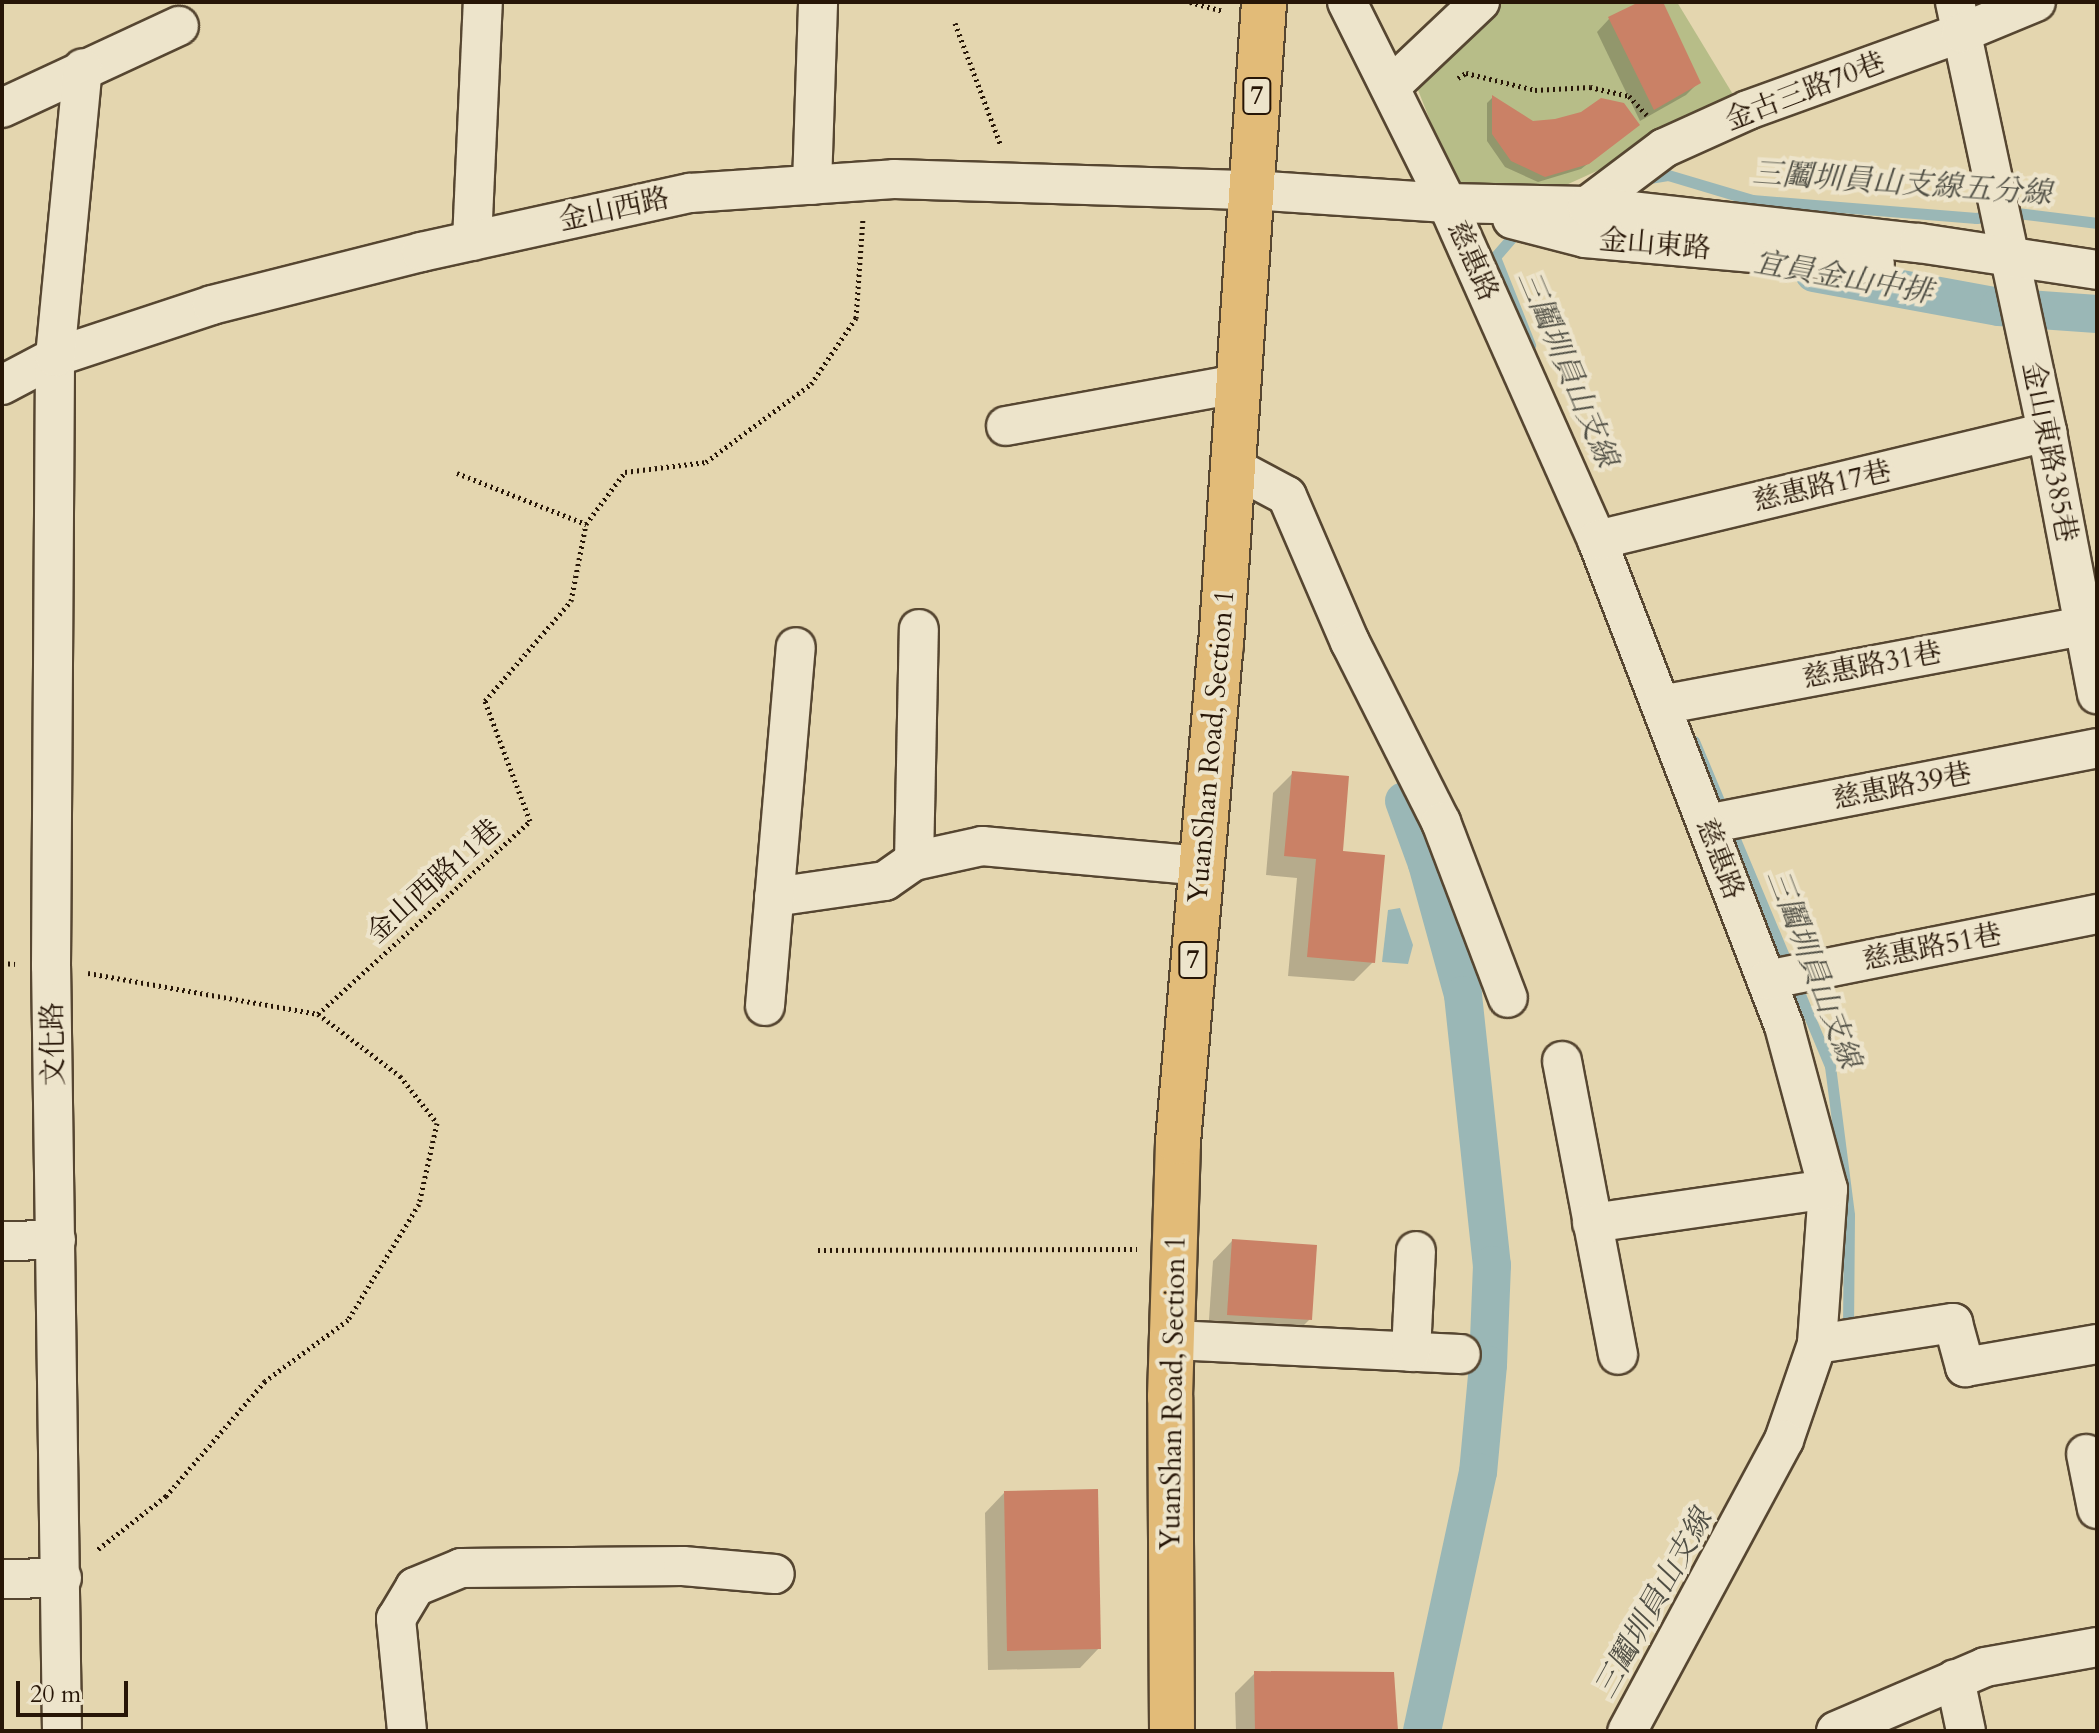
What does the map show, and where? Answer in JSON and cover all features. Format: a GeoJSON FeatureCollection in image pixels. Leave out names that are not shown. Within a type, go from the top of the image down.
{"type":"FeatureCollection","features":[{"type":"Feature","properties":{"kind":"main road","name":"YuanShan Road, Section 1"},"geometry":{"type":"LineString","coordinates":[[1172,1731],[1172,1340],[1178,1142],[1233,467],[1264,2]]}},
{"type":"Feature","properties":{"kind":"street"},"geometry":{"type":"LineString","coordinates":[[472,241],[483,2]]}},
{"type":"Feature","properties":{"kind":"street"},"geometry":{"type":"LineString","coordinates":[[812,185],[818,2]]}},
{"type":"Feature","properties":{"kind":"street","name":"慈惠路"},"geometry":{"type":"LineString","coordinates":[[1347,2],[1447,203],[1597,540],[1784,1026],[1828,1189],[1817,1344],[1784,1440],[1627,1731]]}},
{"type":"Feature","properties":{"kind":"street"},"geometry":{"type":"LineString","coordinates":[[1390,87],[1480,2]]}},
{"type":"Feature","properties":{"kind":"street","name":"金古三路70巷"},"geometry":{"type":"LineString","coordinates":[[1587,206],[1664,148],[1958,18],[2036,2]]}},
{"type":"Feature","properties":{"kind":"street","name":"金山東路385巷"},"geometry":{"type":"LineString","coordinates":[[1958,18],[2047,432],[2097,694]]}},
{"type":"Feature","properties":{"kind":"street"},"geometry":{"type":"LineString","coordinates":[[2,108],[179,26]]}},
{"type":"Feature","properties":{"kind":"street","name":"文化路"},"geometry":{"type":"LineString","coordinates":[[62,1731],[51,966],[55,357],[83,68]]}},
{"type":"Feature","properties":{"kind":"street","name":"金山西路"},"geometry":{"type":"LineString","coordinates":[[2,385],[55,357],[212,305],[472,241],[690,193],[866,181],[1251,190]]}},
{"type":"Feature","properties":{"kind":"street","name":"金山東路"},"geometry":{"type":"LineString","coordinates":[[1251,190],[1447,203],[1587,206],[1919,243],[2097,270]]}},
{"type":"Feature","properties":{"kind":"street","name":"金山東路"},"geometry":{"type":"LineString","coordinates":[[1447,203],[1585,238],[1905,267],[2010,257]]}},
{"type":"Feature","properties":{"kind":"street"},"geometry":{"type":"LineString","coordinates":[[1006,426],[1238,384]]}},
{"type":"Feature","properties":{"kind":"street","name":"慈惠路17巷"},"geometry":{"type":"LineString","coordinates":[[1597,540],[2047,432]]}},
{"type":"Feature","properties":{"kind":"street"},"geometry":{"type":"LineString","coordinates":[[1233,467],[1287,496],[1350,642],[1441,822],[1508,998]]}},
{"type":"Feature","properties":{"kind":"street","name":"慈惠路31巷"},"geometry":{"type":"LineString","coordinates":[[1661,705],[2084,626]]}},
{"type":"Feature","properties":{"kind":"street"},"geometry":{"type":"LineString","coordinates":[[914,861],[919,629]]}},
{"type":"Feature","properties":{"kind":"street"},"geometry":{"type":"LineString","coordinates":[[765,1006],[796,647]]}},
{"type":"Feature","properties":{"kind":"street","name":"慈惠路39巷"},"geometry":{"type":"LineString","coordinates":[[1707,824],[2097,748]]}},
{"type":"Feature","properties":{"kind":"street"},"geometry":{"type":"LineString","coordinates":[[774,897],[885,881],[914,861],[982,846],[1201,866]]}},
{"type":"Feature","properties":{"kind":"street","name":"慈惠路51巷"},"geometry":{"type":"LineString","coordinates":[[1767,980],[2097,914]]}},
{"type":"Feature","properties":{"kind":"street"},"geometry":{"type":"LineString","coordinates":[[1562,1061],[1618,1355]]}},
{"type":"Feature","properties":{"kind":"street"},"geometry":{"type":"LineString","coordinates":[[1592,1223],[1828,1189]]}},
{"type":"Feature","properties":{"kind":"street"},"geometry":{"type":"LineString","coordinates":[[2,1241],[56,1240]]}},
{"type":"Feature","properties":{"kind":"street"},"geometry":{"type":"LineString","coordinates":[[1411,1352],[1416,1251]]}},
{"type":"Feature","properties":{"kind":"street"},"geometry":{"type":"LineString","coordinates":[[1817,1344],[1953,1323],[1965,1367],[2097,1344]]}},
{"type":"Feature","properties":{"kind":"street"},"geometry":{"type":"LineString","coordinates":[[1172,1340],[1461,1354]]}},
{"type":"Feature","properties":{"kind":"street"},"geometry":{"type":"LineString","coordinates":[[2086,1454],[2097,1509]]}},
{"type":"Feature","properties":{"kind":"street"},"geometry":{"type":"LineString","coordinates":[[407,1731],[396,1619],[415,1587],[461,1568],[683,1566],[775,1574]]}},
{"type":"Feature","properties":{"kind":"street"},"geometry":{"type":"LineString","coordinates":[[2,1579],[62,1578]]}},
{"type":"Feature","properties":{"kind":"street"},"geometry":{"type":"LineString","coordinates":[[1836,1731],[1985,1667],[2097,1647]]}},
{"type":"Feature","properties":{"kind":"street"},"geometry":{"type":"LineString","coordinates":[[1955,1679],[1966,1731]]}},
{"type":"Feature","properties":{"kind":"path"},"geometry":{"type":"LineString","coordinates":[[955,23],[1014,183]]}},
{"type":"Feature","properties":{"kind":"path"},"geometry":{"type":"LineString","coordinates":[[1453,81],[1466,73],[1535,90],[1590,87],[1629,96],[1649,117],[1664,148]]}},
{"type":"Feature","properties":{"kind":"path","name":"金山西路11巷"},"geometry":{"type":"LineString","coordinates":[[318,1014],[530,821],[485,701],[571,601],[586,524],[625,472],[706,462],[811,384],[856,318],[866,181]]}},
{"type":"Feature","properties":{"kind":"path"},"geometry":{"type":"LineString","coordinates":[[457,473],[586,524]]}},
{"type":"Feature","properties":{"kind":"path"},"geometry":{"type":"LineString","coordinates":[[2,963],[51,966],[318,1014],[400,1076],[437,1123],[419,1204],[348,1320],[265,1381],[166,1496],[62,1578]]}},
{"type":"Feature","properties":{"kind":"path"},"geometry":{"type":"LineString","coordinates":[[818,1250],[1175,1249]]}},
{"type":"Feature","properties":{"kind":"green space"},"geometry":{"type":"Polygon","coordinates":[[[1493,2],[1677,2],[1740,106],[1566,185],[1504,196],[1458,191],[1418,90],[1442,50],[1493,2]]]}},
{"type":"Feature","properties":{"kind":"water"},"geometry":{"type":"Polygon","coordinates":[[[1400,908],[1413,945],[1408,964],[1382,962],[1388,910],[1400,908]]]}},
{"type":"Feature","properties":{"kind":"building"},"geometry":{"type":"Polygon","coordinates":[[[1639,2],[1663,2],[1701,83],[1654,110],[1608,17],[1639,2]]]}},
{"type":"Feature","properties":{"kind":"building"},"geometry":{"type":"Polygon","coordinates":[[[1492,95],[1533,121],[1581,112],[1601,98],[1624,103],[1640,125],[1589,164],[1545,177],[1511,161],[1492,134],[1492,95]]]}},
{"type":"Feature","properties":{"kind":"building"},"geometry":{"type":"Polygon","coordinates":[[[1292,771],[1349,776],[1343,851],[1385,855],[1375,963],[1307,957],[1316,859],[1284,856],[1292,771]]]}},
{"type":"Feature","properties":{"kind":"building"},"geometry":{"type":"Polygon","coordinates":[[[1232,1239],[1317,1245],[1312,1320],[1227,1315],[1232,1239]]]}},
{"type":"Feature","properties":{"kind":"building"},"geometry":{"type":"Polygon","coordinates":[[[1098,1489],[1101,1649],[1007,1651],[1004,1491],[1098,1489]]]}},
{"type":"Feature","properties":{"kind":"building"},"geometry":{"type":"Polygon","coordinates":[[[1254,1671],[1394,1672],[1398,1731],[1255,1731],[1254,1671]]]}},
{"type":"Feature","properties":{"kind":"waterway","name":"三鬮圳員山支線五分線"},"geometry":{"type":"LineString","coordinates":[[1643,179],[1668,175],[1752,200],[1976,218],[2017,213],[2097,223]]}},
{"type":"Feature","properties":{"kind":"waterway","name":"三鬮圳員山支線"},"geometry":{"type":"LineString","coordinates":[[1521,227],[1495,257],[1530,345]]}},
{"type":"Feature","properties":{"kind":"waterway","name":"宜員金山中排"},"geometry":{"type":"LineString","coordinates":[[1814,273],[1999,307],[2097,314]]}},
{"type":"Feature","properties":{"kind":"waterway","name":"三鬮圳員山支線"},"geometry":{"type":"LineString","coordinates":[[1694,741],[1830,1066],[1849,1215],[1848,1322],[1843,1330]]}},
{"type":"Feature","properties":{"kind":"waterway"},"geometry":{"type":"LineString","coordinates":[[1404,801],[1427,864],[1463,995],[1492,1265],[1488,1365],[1478,1472],[1422,1731]]}}]}
